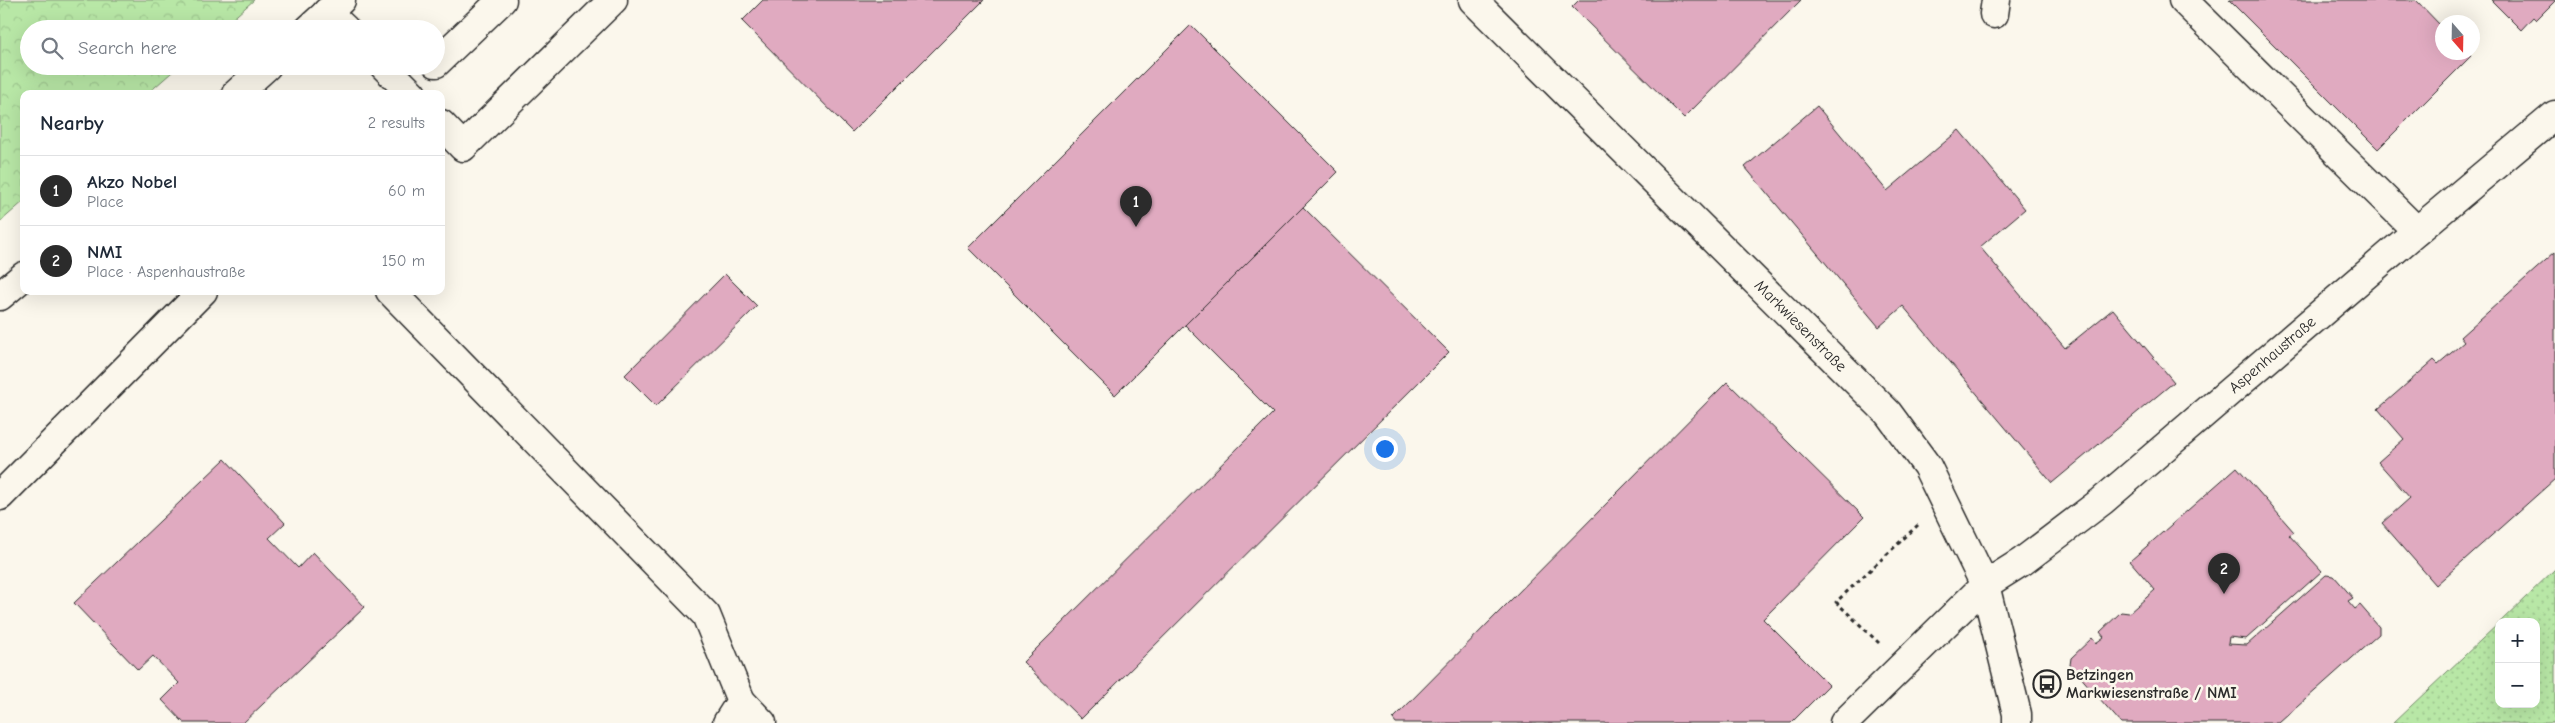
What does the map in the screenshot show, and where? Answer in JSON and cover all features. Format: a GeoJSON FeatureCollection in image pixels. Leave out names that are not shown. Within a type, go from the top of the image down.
{"type":"FeatureCollection","features":[{"type":"Feature","properties":{"kind":"street"},"geometry":{"type":"LineString","coordinates":[[445,54],[502,0]]}},
{"type":"Feature","properties":{"kind":"street"},"geometry":{"type":"LineString","coordinates":[[445,128],[463,147],[613,0]]}},
{"type":"Feature","properties":{"kind":"street","name":"Markwiesenstraße"},"geometry":{"type":"LineString","coordinates":[[1473,0],[1888,414],[1927,466],[1985,586],[2017,714],[2017,723]]}},
{"type":"Feature","properties":{"kind":"street"},"geometry":{"type":"LineString","coordinates":[[2183,0],[2417,231]]}},
{"type":"Feature","properties":{"kind":"street"},"geometry":{"type":"LineString","coordinates":[[241,90],[258,75]]}},
{"type":"Feature","properties":{"kind":"street"},"geometry":{"type":"LineString","coordinates":[[393,75],[408,90]]}},
{"type":"Feature","properties":{"kind":"street"},"geometry":{"type":"LineString","coordinates":[[412,90],[425,75]]}},
{"type":"Feature","properties":{"kind":"street","name":"Aspenhaustraße"},"geometry":{"type":"LineString","coordinates":[[1844,723],[1985,586],[2030,556],[2102,501],[2555,115]]}},
{"type":"Feature","properties":{"kind":"street"},"geometry":{"type":"LineString","coordinates":[[0,296],[20,279]]}},
{"type":"Feature","properties":{"kind":"street"},"geometry":{"type":"LineString","coordinates":[[0,496],[199,295]]}},
{"type":"Feature","properties":{"kind":"street"},"geometry":{"type":"LineString","coordinates":[[394,295],[706,615],[734,712],[762,723]]}},
{"type":"Feature","properties":{"kind":"path"},"geometry":{"type":"LineString","coordinates":[[1903,666],[1836,602],[1944,501]]}},
{"type":"Feature","properties":{"kind":"green space"},"geometry":{"type":"Polygon","coordinates":[[[0,0],[254,0],[231,20],[20,20],[20,75],[169,75],[152,90],[20,90],[20,204],[0,222],[0,0]]]}},
{"type":"Feature","properties":{"kind":"green space"},"geometry":{"type":"Polygon","coordinates":[[[2555,569],[2555,723],[2393,723],[2495,627],[2495,708],[2540,708],[2540,618],[2504,618],[2555,569]]]}},
{"type":"Feature","properties":{"kind":"building"},"geometry":{"type":"Polygon","coordinates":[[[763,0],[984,0],[852,132],[742,21],[763,0]]]}},
{"type":"Feature","properties":{"kind":"building"},"geometry":{"type":"Polygon","coordinates":[[[1579,0],[1801,0],[1684,118],[1572,7],[1579,0]]]}},
{"type":"Feature","properties":{"kind":"building"},"geometry":{"type":"Polygon","coordinates":[[[2229,0],[2416,0],[2435,20],[2435,60],[2467,60],[2378,149],[2229,0]]]}},
{"type":"Feature","properties":{"kind":"building"},"geometry":{"type":"Polygon","coordinates":[[[2491,0],[2555,1],[2536,20],[2533,17],[2521,30],[2491,0]]]}},
{"type":"Feature","properties":{"kind":"building"},"geometry":{"type":"Polygon","coordinates":[[[1191,25],[1338,172],[1115,395],[968,248],[1191,25]]]}},
{"type":"Feature","properties":{"kind":"building"},"geometry":{"type":"Polygon","coordinates":[[[1817,106],[1887,191],[1959,130],[2025,209],[1980,247],[2065,348],[2113,309],[2174,382],[2052,483],[1903,306],[1879,327],[1745,167],[1817,106]]]}},
{"type":"Feature","properties":{"kind":"building"},"geometry":{"type":"Polygon","coordinates":[[[1303,207],[1449,352],[1081,719],[1023,662],[1273,413],[1185,325],[1303,207]]]}},
{"type":"Feature","properties":{"kind":"building"},"geometry":{"type":"Polygon","coordinates":[[[2555,252],[2555,479],[2436,585],[2382,523],[2410,498],[2378,462],[2404,439],[2378,409],[2434,360],[2438,364],[2464,342],[2460,337],[2555,252]]]}},
{"type":"Feature","properties":{"kind":"building"},"geometry":{"type":"Polygon","coordinates":[[[725,274],[757,306],[656,406],[625,375],[725,274]]]}},
{"type":"Feature","properties":{"kind":"building"},"geometry":{"type":"Polygon","coordinates":[[[1727,382],[1864,517],[1763,619],[1829,685],[1791,723],[1396,723],[1393,719],[1727,382]]]}},
{"type":"Feature","properties":{"kind":"building"},"geometry":{"type":"Polygon","coordinates":[[[225,459],[285,523],[269,538],[298,568],[313,552],[365,607],[243,723],[184,723],[162,700],[179,683],[153,656],[138,670],[74,603],[225,459]]]}},
{"type":"Feature","properties":{"kind":"building"},"geometry":{"type":"Polygon","coordinates":[[[2237,467],[2294,532],[2289,535],[2322,571],[2246,639],[2229,637],[2228,644],[2247,645],[2326,575],[2334,576],[2353,598],[2348,601],[2355,609],[2360,605],[2379,627],[2379,634],[2279,723],[2121,723],[2070,665],[2071,658],[2092,638],[2096,643],[2104,637],[2100,632],[2121,612],[2129,613],[2155,590],[2130,561],[2237,467]]]}},
{"type":"Feature","properties":{"kind":"place","name":"Akzo Nobel"},"geometry":{"type":"Point","coordinates":[1136,227]}},
{"type":"Feature","properties":{"kind":"place","name":"NMI"},"geometry":{"type":"Point","coordinates":[2224,594]}},
{"type":"Feature","properties":{"kind":"place","name":"Betzingen Markwiesenstraße / NMI"},"geometry":{"type":"Point","coordinates":[2047,684]}}]}
